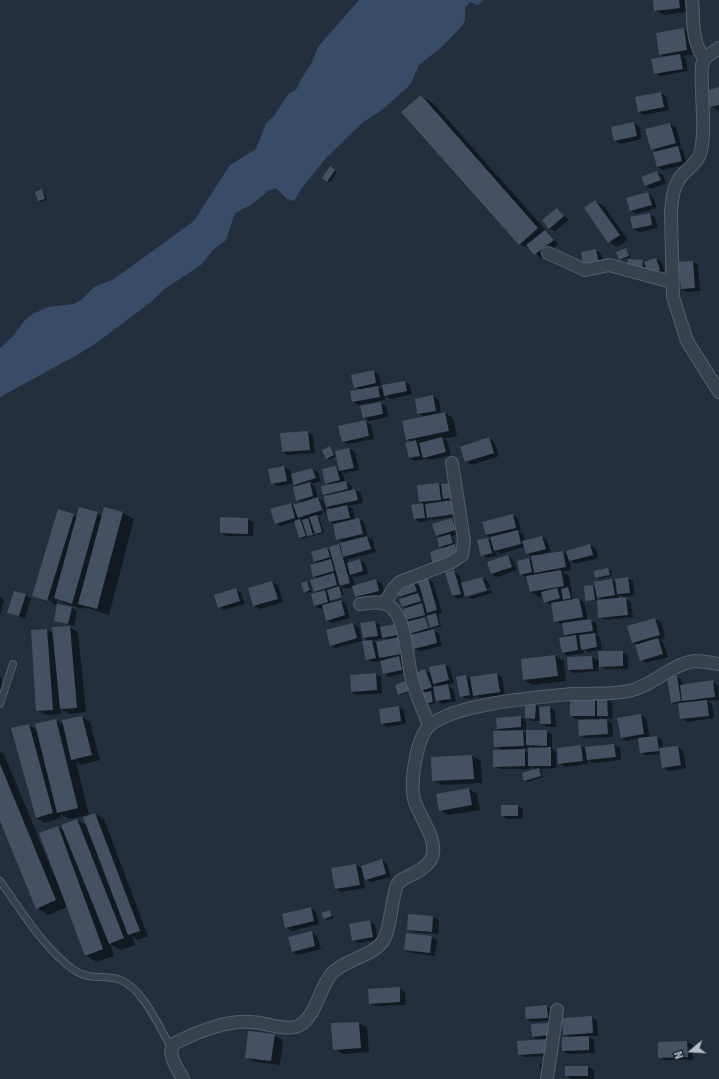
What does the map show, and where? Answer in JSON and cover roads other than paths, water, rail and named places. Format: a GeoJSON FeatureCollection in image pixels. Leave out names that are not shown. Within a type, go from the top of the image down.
{"type":"FeatureCollection","features":[{"type":"Feature","properties":{"kind":"street"},"geometry":{"type":"LineString","coordinates":[[692,0],[696,40],[699,53],[705,58]]}},
{"type":"Feature","properties":{"kind":"street"},"geometry":{"type":"LineString","coordinates":[[719,48],[705,58],[701,74],[702,149],[697,160],[679,180],[672,199],[673,297],[687,341],[719,392]]}},
{"type":"Feature","properties":{"kind":"street"},"geometry":{"type":"LineString","coordinates":[[548,253],[585,270],[609,265],[672,282]]}},
{"type":"Feature","properties":{"kind":"street"},"geometry":{"type":"LineString","coordinates":[[384,604],[394,588],[400,582],[452,562],[462,555],[464,541],[452,463]]}},
{"type":"Feature","properties":{"kind":"street"},"geometry":{"type":"LineString","coordinates":[[360,604],[371,603],[390,606],[400,621],[411,676],[429,726]]}},
{"type":"Feature","properties":{"kind":"street"},"geometry":{"type":"LineString","coordinates":[[183,1079],[173,1060],[171,1048],[179,1041],[228,1024],[250,1021],[288,1028],[302,1024],[312,1012],[321,990],[332,973],[348,962],[371,950],[383,941],[397,885],[400,881],[426,865],[432,856],[431,837],[418,809],[413,789],[414,773],[420,745],[424,733],[429,726],[443,717],[486,705],[506,701],[572,694],[627,691],[641,687],[688,663],[703,661],[719,664]]}},
{"type":"Feature","properties":{"kind":"street"},"geometry":{"type":"LineString","coordinates":[[547,1079],[557,1010]]}},
{"type":"Feature","properties":{"kind":"lane"},"geometry":{"type":"LineString","coordinates":[[0,704],[13,664]]}},
{"type":"Feature","properties":{"kind":"lane"},"geometry":{"type":"LineString","coordinates":[[0,880],[39,934],[64,962],[83,975],[118,980],[136,992],[153,1015],[171,1048]]}},
{"type":"Feature","properties":{"kind":"water"},"geometry":{"type":"Polygon","coordinates":[[[359,0],[483,0],[478,5],[470,2],[465,8],[465,21],[461,27],[443,46],[419,65],[410,85],[382,110],[362,123],[327,157],[301,189],[294,201],[287,199],[276,188],[268,191],[251,205],[235,213],[226,240],[213,250],[201,265],[163,290],[151,302],[95,344],[0,397],[0,348],[13,336],[25,320],[33,314],[48,307],[74,304],[81,300],[94,287],[114,279],[194,221],[230,165],[256,149],[266,123],[274,116],[289,93],[296,90],[311,64],[318,47],[359,0]]]}}]}
